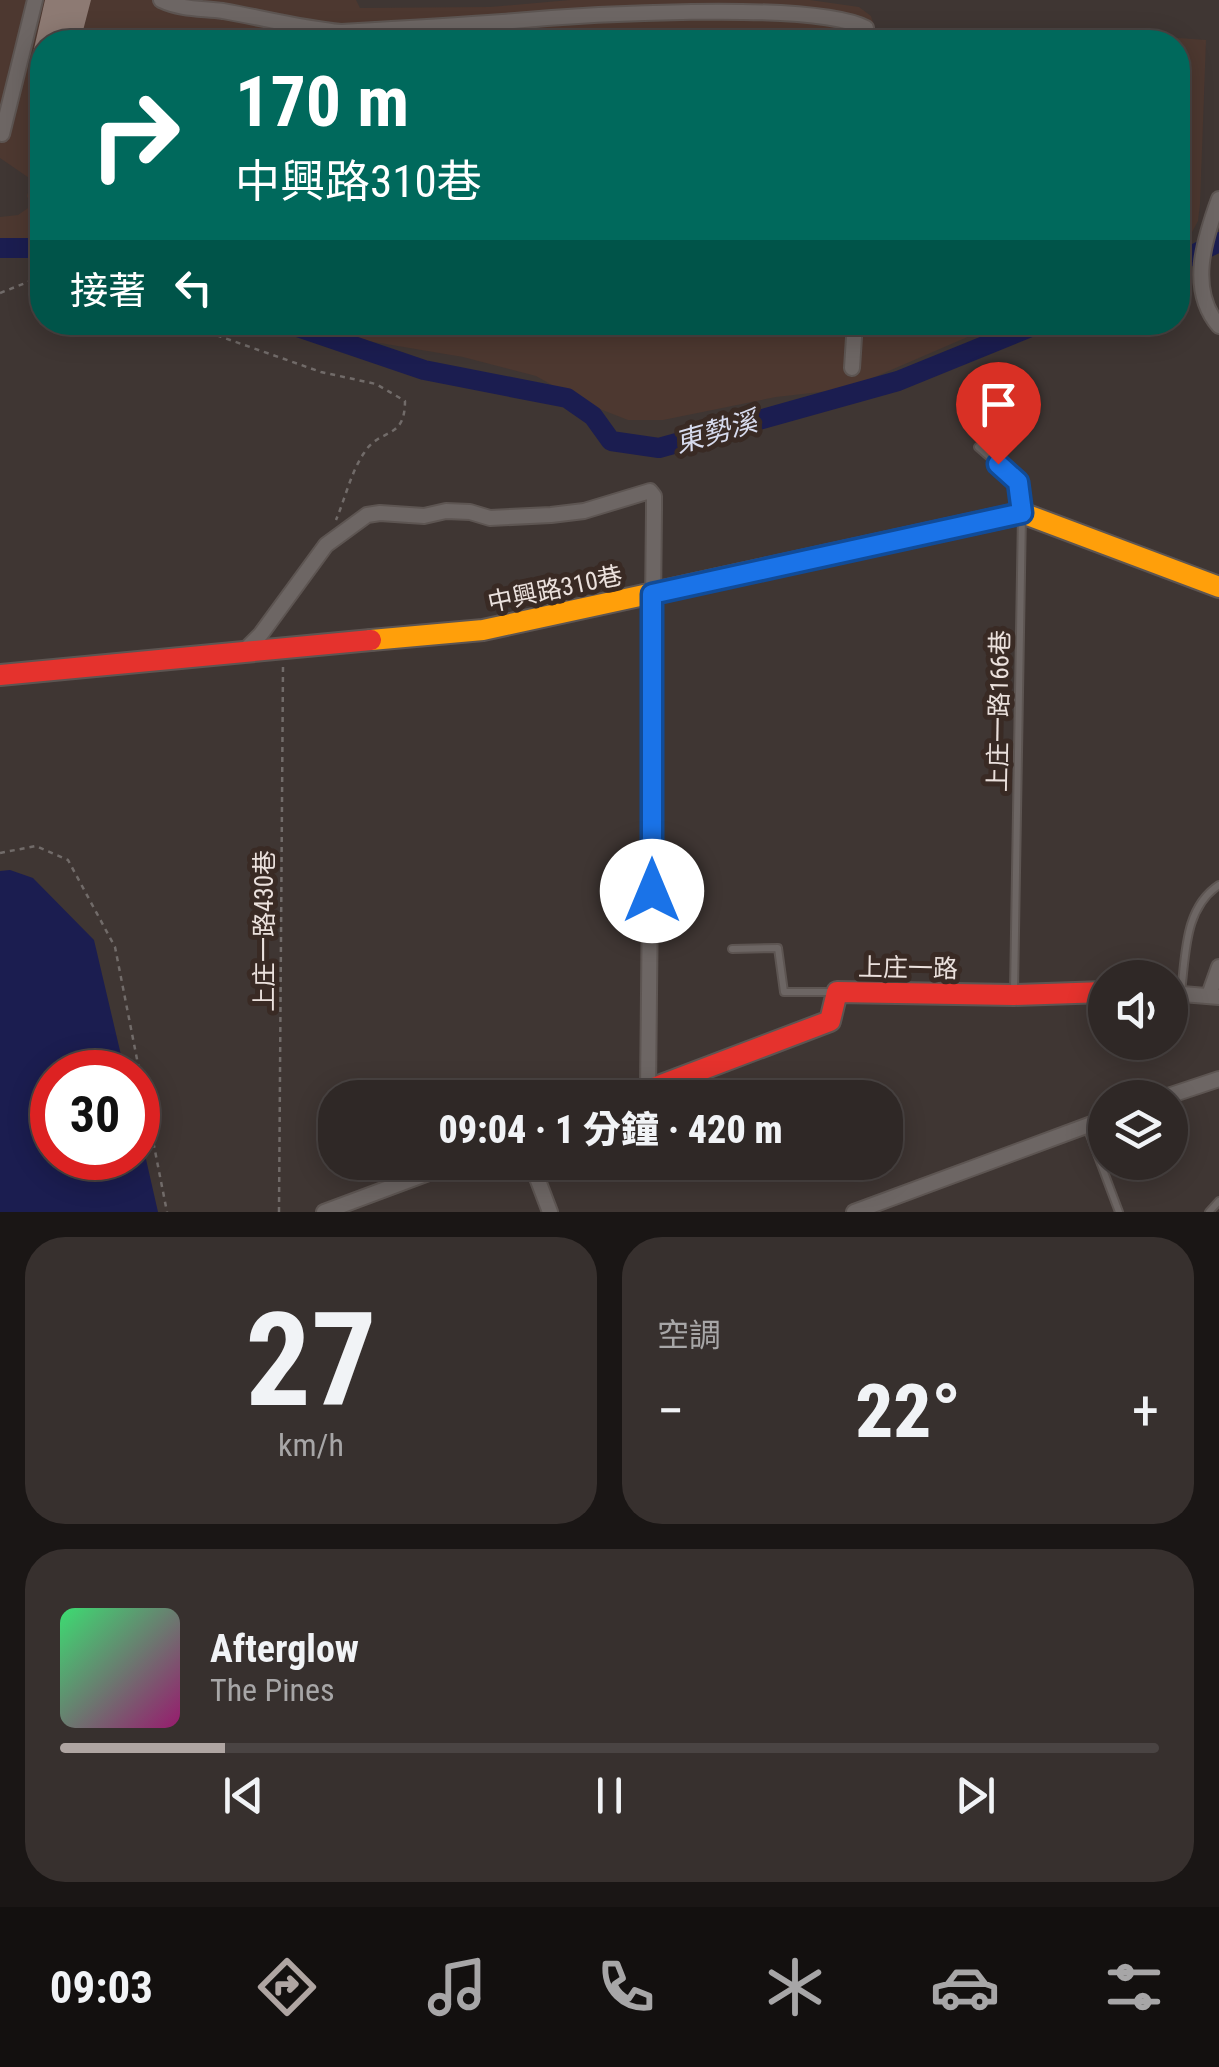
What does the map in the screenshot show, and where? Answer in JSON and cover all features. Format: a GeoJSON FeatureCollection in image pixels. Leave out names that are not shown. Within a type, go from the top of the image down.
{"type":"FeatureCollection","features":[{"type":"Feature","properties":{"kind":"street"},"geometry":{"type":"LineString","coordinates":[[2,134],[35,0]]}},
{"type":"Feature","properties":{"kind":"street"},"geometry":{"type":"LineString","coordinates":[[161,0],[195,10],[219,10],[322,30]]}},
{"type":"Feature","properties":{"kind":"street"},"geometry":{"type":"LineString","coordinates":[[369,30],[685,7],[783,6],[854,19],[866,30]]}},
{"type":"Feature","properties":{"kind":"street"},"geometry":{"type":"LineString","coordinates":[[1219,199],[1206,237],[1200,291],[1219,326]]}},
{"type":"Feature","properties":{"kind":"street"},"geometry":{"type":"LineString","coordinates":[[852,368],[854,335]]}},
{"type":"Feature","properties":{"kind":"street"},"geometry":{"type":"LineString","coordinates":[[243,652],[261,634],[326,545],[366,515],[551,515],[584,511],[650,490],[654,496],[648,1080]]}},
{"type":"Feature","properties":{"kind":"street"},"geometry":{"type":"LineString","coordinates":[[1022,513],[1219,586]]}},
{"type":"Feature","properties":{"kind":"street","name":"中興路310巷"},"geometry":{"type":"LineString","coordinates":[[0,675],[484,630],[1022,513]]}},
{"type":"Feature","properties":{"kind":"street"},"geometry":{"type":"LineString","coordinates":[[1188,994],[1214,996],[1219,967]]}},
{"type":"Feature","properties":{"kind":"street","name":"上庄一路"},"geometry":{"type":"LineString","coordinates":[[675,1080],[830,1022],[837,992],[1088,992]]}},
{"type":"Feature","properties":{"kind":"street"},"geometry":{"type":"LineString","coordinates":[[1188,1089],[1219,1079]]}},
{"type":"Feature","properties":{"kind":"street"},"geometry":{"type":"LineString","coordinates":[[854,1212],[1087,1126]]}},
{"type":"Feature","properties":{"kind":"street"},"geometry":{"type":"LineString","coordinates":[[324,1212],[410,1180]]}},
{"type":"Feature","properties":{"kind":"street"},"geometry":{"type":"LineString","coordinates":[[538,1180],[550,1212]]}},
{"type":"Feature","properties":{"kind":"lane","name":"上庄一路166巷"},"geometry":{"type":"LineString","coordinates":[[978,447],[1018,482],[1022,513],[1014,994]]}},
{"type":"Feature","properties":{"kind":"lane"},"geometry":{"type":"LineString","coordinates":[[1182,960],[1190,921],[1204,895],[1219,885]]}},
{"type":"Feature","properties":{"kind":"lane"},"geometry":{"type":"LineString","coordinates":[[732,950],[778,948],[784,992],[837,992]]}},
{"type":"Feature","properties":{"kind":"lane"},"geometry":{"type":"LineString","coordinates":[[1087,1126],[1119,1212]]}},
{"type":"Feature","properties":{"kind":"lane"},"geometry":{"type":"LineString","coordinates":[[1209,1212],[1219,1201]]}},
{"type":"Feature","properties":{"kind":"path"},"geometry":{"type":"LineString","coordinates":[[0,294],[30,282]]}},
{"type":"Feature","properties":{"kind":"path"},"geometry":{"type":"LineString","coordinates":[[215,335],[321,372],[376,384],[405,401],[405,416],[399,427],[364,453],[326,545]]}},
{"type":"Feature","properties":{"kind":"path","name":"上庄一路430巷"},"geometry":{"type":"LineString","coordinates":[[279,1212],[284,650]]}},
{"type":"Feature","properties":{"kind":"path"},"geometry":{"type":"LineString","coordinates":[[0,852],[36,846],[68,860],[115,947],[166,1212]]}},
{"type":"Feature","properties":{"kind":"shaded area"},"geometry":{"type":"Polygon","coordinates":[[[0,0],[356,0],[360,8],[490,7],[570,0],[810,0],[859,7],[871,16],[875,30],[30,30],[30,179],[0,158],[0,0]]]}},
{"type":"Feature","properties":{"kind":"shaded area"},"geometry":{"type":"Polygon","coordinates":[[[1190,39],[1206,40],[1198,221],[1190,236],[1190,39]]]}},
{"type":"Feature","properties":{"kind":"shaded area"},"geometry":{"type":"Polygon","coordinates":[[[30,207],[30,238],[0,238],[0,217],[18,215],[30,207]]]}},
{"type":"Feature","properties":{"kind":"shaded area"},"geometry":{"type":"Polygon","coordinates":[[[348,335],[972,335],[847,389],[776,397],[663,420],[628,420],[582,402],[536,376],[463,357],[348,335]]]}},
{"type":"Feature","properties":{"kind":"shaded area"},"geometry":{"type":"Polygon","coordinates":[[[10,870],[33,878],[94,940],[120,1050],[30,1050],[30,1180],[151,1180],[158,1212],[0,1212],[0,871],[10,870]]]}},
{"type":"Feature","properties":{"kind":"building"},"geometry":{"type":"Polygon","coordinates":[[[45,0],[91,0],[83,30],[38,30],[45,0]]]}},
{"type":"Feature","properties":{"kind":"waterway","name":"東勢溪"},"geometry":{"type":"LineString","coordinates":[[1190,256],[1219,242]]}},
{"type":"Feature","properties":{"kind":"waterway","name":"東勢溪"},"geometry":{"type":"LineString","coordinates":[[0,248],[30,248]]}},
{"type":"Feature","properties":{"kind":"waterway","name":"東勢溪"},"geometry":{"type":"LineString","coordinates":[[321,335],[424,370],[567,398],[593,416],[611,441],[659,448],[898,381],[1011,335]]}},
{"type":"Feature","properties":{"kind":"traffic: slow"},"geometry":{"type":"LineString","coordinates":[[371,640],[483,630],[1022,513],[1219,587]]}},
{"type":"Feature","properties":{"kind":"traffic: jam"},"geometry":{"type":"LineString","coordinates":[[0,675],[371,640]]}},
{"type":"Feature","properties":{"kind":"traffic: jam"},"geometry":{"type":"LineString","coordinates":[[674,1080],[830,1021],[837,992],[1088,993]]}},
{"type":"Feature","properties":{"kind":"route"},"geometry":{"type":"LineString","coordinates":[[652,891],[652,594],[1022,513],[1018,482],[998,464]]}}]}
